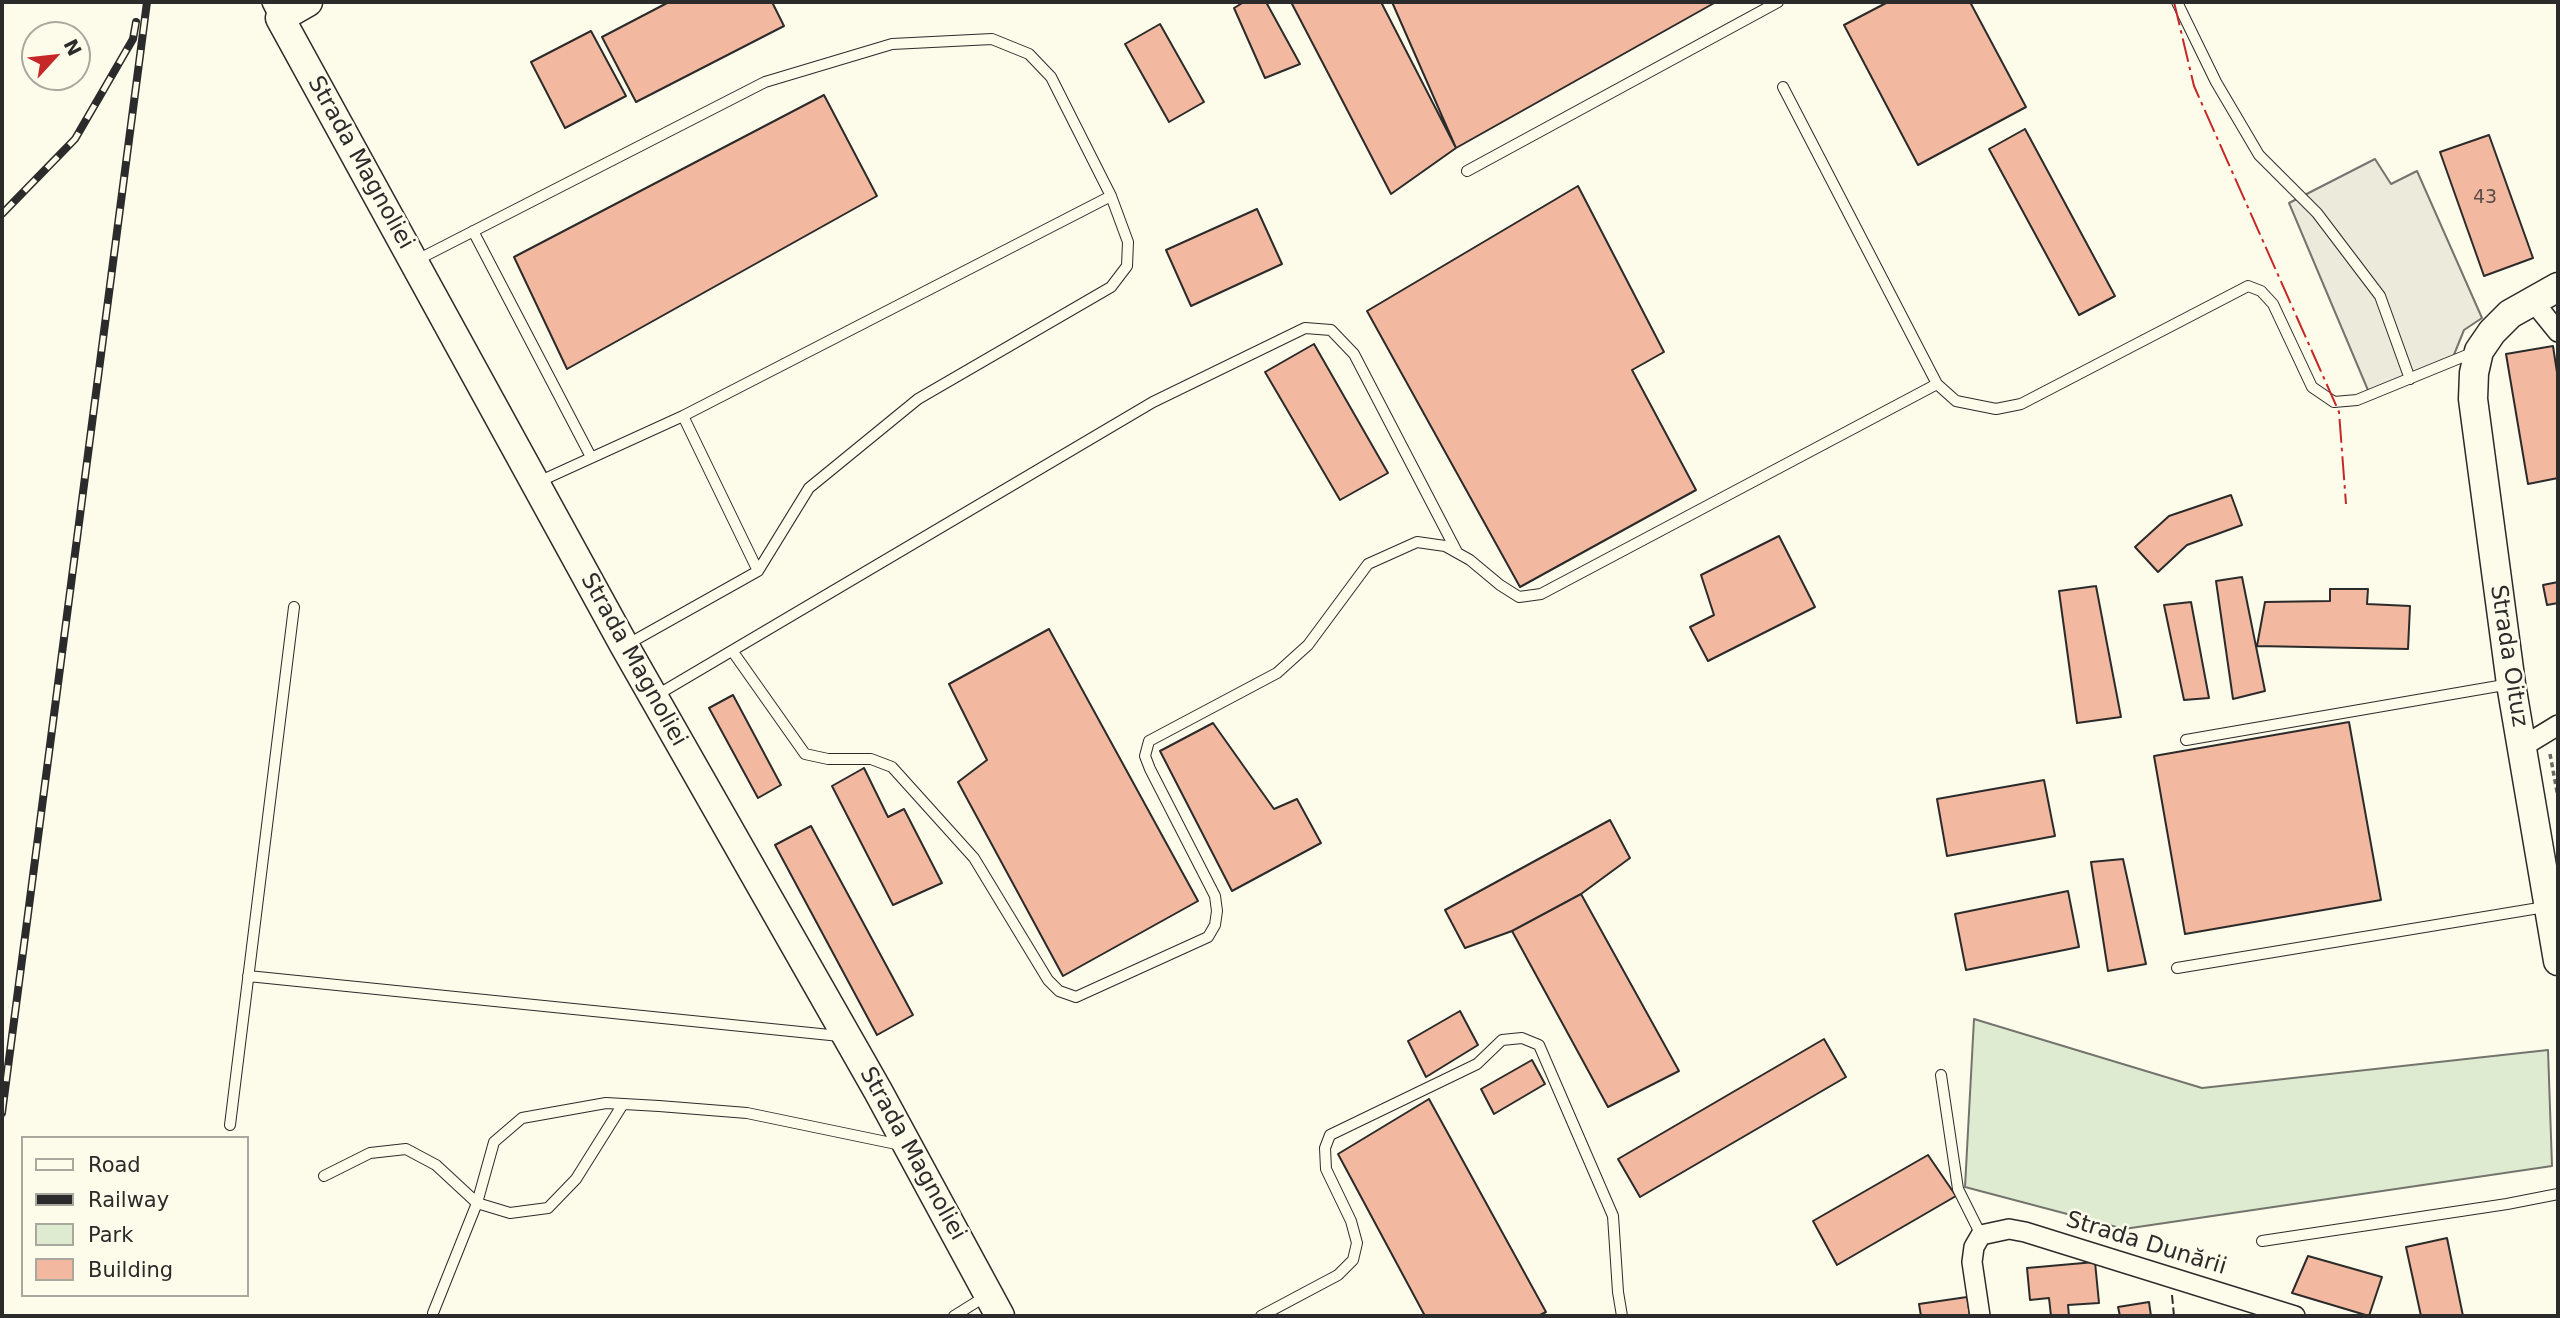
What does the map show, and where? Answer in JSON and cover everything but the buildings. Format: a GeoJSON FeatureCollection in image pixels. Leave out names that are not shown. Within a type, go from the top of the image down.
{"type":"FeatureCollection","features":[{"type":"Feature","properties":{"kind":"main road"},"geometry":{"type":"LineString","coordinates":[[276,10],[308,2]]}},
{"type":"Feature","properties":{"kind":"main road","name":"Strada Magnoliei"},"geometry":{"type":"LineString","coordinates":[[276,10],[624,645],[848,1037],[994,1305]]}},
{"type":"Feature","properties":{"kind":"main road"},"geometry":{"type":"LineString","coordinates":[[2479,351],[2491,332],[2510,314],[2558,287]]}},
{"type":"Feature","properties":{"kind":"main road","name":"Strada Oituz"},"geometry":{"type":"LineString","coordinates":[[2479,351],[2474,373],[2475,428],[2511,684],[2558,961]]}},
{"type":"Feature","properties":{"kind":"street"},"geometry":{"type":"LineString","coordinates":[[2532,300],[2558,332]]}},
{"type":"Feature","properties":{"kind":"street"},"geometry":{"type":"LineString","coordinates":[[2522,747],[2552,729]]}},
{"type":"Feature","properties":{"kind":"street","name":"Strada Dunării"},"geometry":{"type":"LineString","coordinates":[[1981,1235],[2009,1229],[2025,1232],[2295,1316]]}},
{"type":"Feature","properties":{"kind":"street"},"geometry":{"type":"LineString","coordinates":[[1980,1316],[1972,1262],[1974,1247],[1981,1235]]}},
{"type":"Feature","properties":{"kind":"lane"},"geometry":{"type":"LineString","coordinates":[[1467,171],[1778,2]]}},
{"type":"Feature","properties":{"kind":"lane"},"geometry":{"type":"LineString","coordinates":[[2178,2],[2216,82],[2259,155],[2317,213],[2379,296],[2410,379]]}},
{"type":"Feature","properties":{"kind":"lane"},"geometry":{"type":"LineString","coordinates":[[414,262],[765,82],[892,44],[992,39],[1029,54],[1051,77],[1111,196],[1128,242],[1127,266],[1111,287],[918,399],[809,488],[758,571],[624,645]]}},
{"type":"Feature","properties":{"kind":"lane"},"geometry":{"type":"LineString","coordinates":[[1783,87],[1937,384],[1956,401],[1996,409],[2021,404],[2248,286],[2261,291],[2273,304],[2312,387],[2334,402],[2357,400],[2479,351]]}},
{"type":"Feature","properties":{"kind":"lane"},"geometry":{"type":"LineString","coordinates":[[535,483],[683,416],[1111,196]]}},
{"type":"Feature","properties":{"kind":"lane"},"geometry":{"type":"LineString","coordinates":[[473,231],[591,457]]}},
{"type":"Feature","properties":{"kind":"lane"},"geometry":{"type":"LineString","coordinates":[[653,697],[1153,402],[1305,328],[1331,330],[1354,354],[1458,553]]}},
{"type":"Feature","properties":{"kind":"lane"},"geometry":{"type":"LineString","coordinates":[[733,652],[805,754],[828,759],[871,759],[892,767],[974,858],[1048,979],[1059,991],[1076,997],[1208,937],[1215,925],[1215,896],[1150,769],[1145,756],[1149,741],[1277,673],[1308,645],[1368,564],[1417,542],[1445,546],[1519,597],[1541,594],[1937,384]]}},
{"type":"Feature","properties":{"kind":"lane"},"geometry":{"type":"LineString","coordinates":[[683,416],[758,571]]}},
{"type":"Feature","properties":{"kind":"lane"},"geometry":{"type":"LineString","coordinates":[[230,1125],[294,607]]}},
{"type":"Feature","properties":{"kind":"lane"},"geometry":{"type":"LineString","coordinates":[[2186,740],[2511,684]]}},
{"type":"Feature","properties":{"kind":"lane"},"geometry":{"type":"LineString","coordinates":[[2177,968],[2549,907]]}},
{"type":"Feature","properties":{"kind":"lane"},"geometry":{"type":"LineString","coordinates":[[248,976],[848,1037]]}},
{"type":"Feature","properties":{"kind":"lane"},"geometry":{"type":"LineString","coordinates":[[1261,1316],[1338,1275],[1353,1260],[1357,1243],[1351,1221],[1326,1169],[1325,1148],[1330,1135],[1477,1064],[1502,1040],[1522,1038],[1539,1045],[1613,1216],[1622,1316]]}},
{"type":"Feature","properties":{"kind":"lane"},"geometry":{"type":"LineString","coordinates":[[1941,1075],[1958,1189],[1981,1235]]}},
{"type":"Feature","properties":{"kind":"lane"},"geometry":{"type":"LineString","coordinates":[[433,1313],[477,1203],[494,1142],[522,1118],[606,1103],[623,1104],[747,1113],[908,1146]]}},
{"type":"Feature","properties":{"kind":"lane"},"geometry":{"type":"LineString","coordinates":[[324,1176],[370,1153],[406,1149],[436,1165],[477,1203],[510,1213],[548,1208],[576,1179],[623,1104]]}},
{"type":"Feature","properties":{"kind":"lane"},"geometry":{"type":"LineString","coordinates":[[2262,1241],[2558,1194]]}},
{"type":"Feature","properties":{"kind":"lane"},"geometry":{"type":"LineString","coordinates":[[954,1316],[994,1305]]}},
{"type":"Feature","properties":{"kind":"path"},"geometry":{"type":"LineString","coordinates":[[2552,729],[2558,797]]}},
{"type":"Feature","properties":{"kind":"green space"},"geometry":{"type":"Polygon","coordinates":[[[1974,1019],[2202,1088],[2548,1050],[2552,1166],[2124,1229],[1965,1187],[1974,1019]]]}},
{"type":"Feature","properties":{"kind":"shaded area"},"geometry":{"type":"Polygon","coordinates":[[[2375,159],[2391,184],[2417,171],[2482,318],[2464,330],[2451,362],[2370,395],[2289,203],[2375,159]]]}},
{"type":"Feature","properties":{"kind":"railway"},"geometry":{"type":"LineString","coordinates":[[2,1113],[147,2]]}},
{"type":"Feature","properties":{"kind":"railway"},"geometry":{"type":"LineString","coordinates":[[2,214],[75,139],[133,39],[136,22]]}},
{"type":"Feature","properties":{"kind":"fence"},"geometry":{"type":"LineString","coordinates":[[2172,1295],[2174,1316]]}},
{"type":"Feature","properties":{"kind":"power"},"geometry":{"type":"LineString","coordinates":[[2174,2],[2194,86],[2339,412],[2346,504]]}}]}
